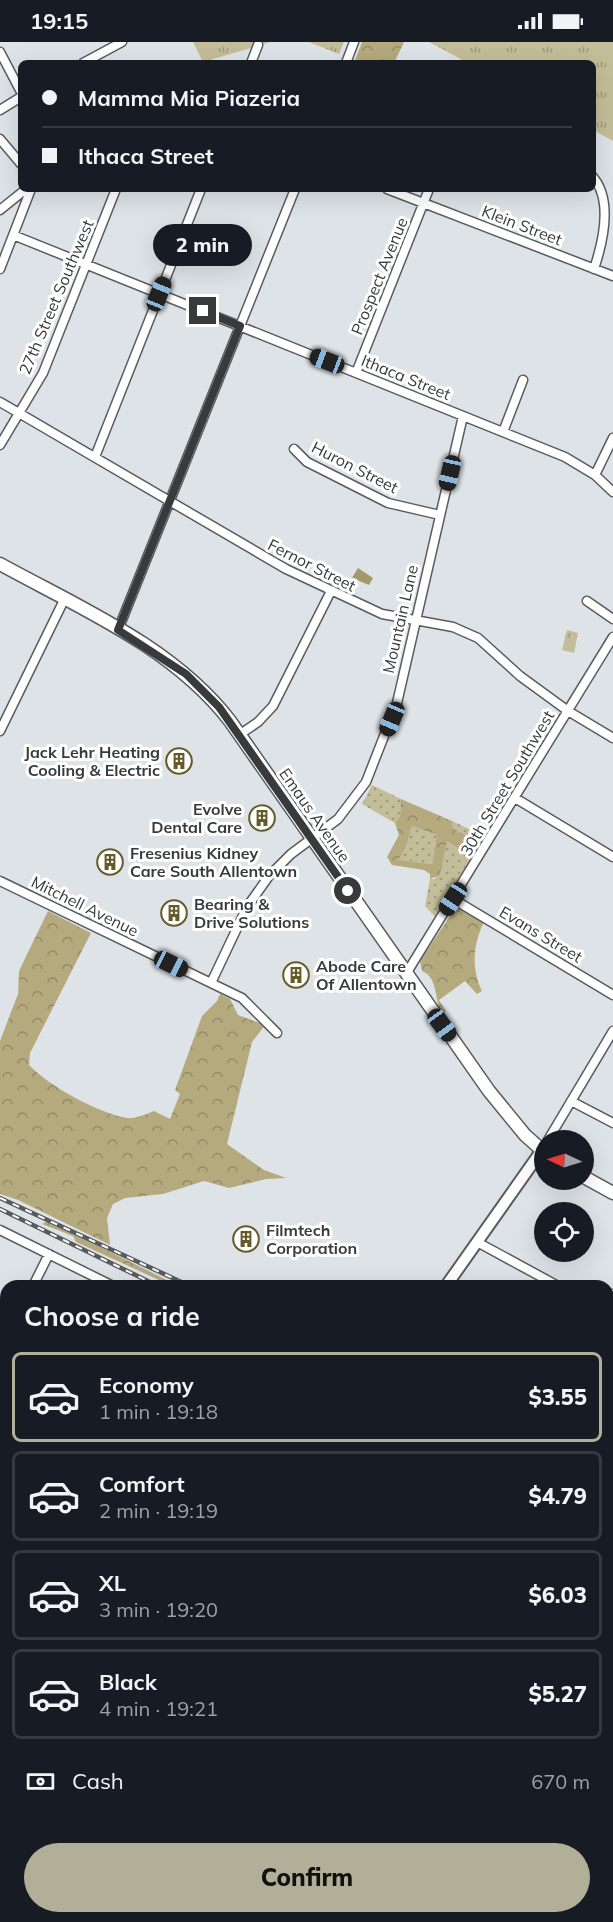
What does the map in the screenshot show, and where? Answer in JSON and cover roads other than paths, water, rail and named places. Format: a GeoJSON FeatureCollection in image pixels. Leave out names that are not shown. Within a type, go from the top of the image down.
{"type":"FeatureCollection","features":[{"type":"Feature","properties":{"kind":"main road","name":"Emaus Avenue"},"geometry":{"type":"LineString","coordinates":[[0,564],[118,630],[186,674],[219,707],[489,1091],[534,1136]]}},
{"type":"Feature","properties":{"kind":"main road"},"geometry":{"type":"LineString","coordinates":[[594,1183],[613,1193]]}},
{"type":"Feature","properties":{"kind":"street"},"geometry":{"type":"LineString","coordinates":[[89,60],[122,42]]}},
{"type":"Feature","properties":{"kind":"street"},"geometry":{"type":"LineString","coordinates":[[347,60],[354,42]]}},
{"type":"Feature","properties":{"kind":"street"},"geometry":{"type":"LineString","coordinates":[[252,60],[258,45]]}},
{"type":"Feature","properties":{"kind":"street"},"geometry":{"type":"LineString","coordinates":[[0,52],[18,86]]}},
{"type":"Feature","properties":{"kind":"street"},"geometry":{"type":"LineString","coordinates":[[0,110],[18,99]]}},
{"type":"Feature","properties":{"kind":"street"},"geometry":{"type":"LineString","coordinates":[[0,139],[18,160]]}},
{"type":"Feature","properties":{"kind":"street"},"geometry":{"type":"LineString","coordinates":[[594,269],[611,213],[603,185],[596,179]]}},
{"type":"Feature","properties":{"kind":"street"},"geometry":{"type":"LineString","coordinates":[[0,210],[22,192]]}},
{"type":"Feature","properties":{"kind":"street"},"geometry":{"type":"LineString","coordinates":[[0,268],[30,192]]}},
{"type":"Feature","properties":{"kind":"street","name":"27th Street Southwest"},"geometry":{"type":"LineString","coordinates":[[0,445],[43,373],[115,192]]}},
{"type":"Feature","properties":{"kind":"street"},"geometry":{"type":"LineString","coordinates":[[95,457],[200,192]]}},
{"type":"Feature","properties":{"kind":"street"},"geometry":{"type":"LineString","coordinates":[[118,630],[294,192]]}},
{"type":"Feature","properties":{"kind":"street","name":"Klein Street"},"geometry":{"type":"LineString","coordinates":[[394,192],[613,276]]}},
{"type":"Feature","properties":{"kind":"street","name":"Prospect Avenue"},"geometry":{"type":"LineString","coordinates":[[356,373],[428,192]]}},
{"type":"Feature","properties":{"kind":"street","name":"Ithaca Street"},"geometry":{"type":"LineString","coordinates":[[13,235],[565,457],[595,475],[613,492]]}},
{"type":"Feature","properties":{"kind":"street"},"geometry":{"type":"LineString","coordinates":[[503,432],[523,380]]}},
{"type":"Feature","properties":{"kind":"street","name":"Fernor Street"},"geometry":{"type":"LineString","coordinates":[[0,402],[263,557],[331,591],[369,609],[415,621],[453,627],[478,638],[510,669],[568,711],[613,738]]}},
{"type":"Feature","properties":{"kind":"street","name":"Mountain Lane"},"geometry":{"type":"LineString","coordinates":[[211,983],[257,891],[282,862],[346,812],[366,782],[397,703],[463,416]]}},
{"type":"Feature","properties":{"kind":"street"},"geometry":{"type":"LineString","coordinates":[[595,475],[613,438]]}},
{"type":"Feature","properties":{"kind":"street","name":"Huron Street"},"geometry":{"type":"LineString","coordinates":[[294,449],[307,462],[388,503],[440,515]]}},
{"type":"Feature","properties":{"kind":"street"},"geometry":{"type":"LineString","coordinates":[[239,735],[258,722],[273,706],[331,591]]}},
{"type":"Feature","properties":{"kind":"street"},"geometry":{"type":"LineString","coordinates":[[0,731],[64,600]]}},
{"type":"Feature","properties":{"kind":"street"},"geometry":{"type":"LineString","coordinates":[[587,602],[613,619]]}},
{"type":"Feature","properties":{"kind":"street","name":"30th Street Southwest"},"geometry":{"type":"LineString","coordinates":[[406,974],[613,637]]}},
{"type":"Feature","properties":{"kind":"street"},"geometry":{"type":"LineString","coordinates":[[515,798],[613,857]]}},
{"type":"Feature","properties":{"kind":"street","name":"Mitchell Avenue"},"geometry":{"type":"LineString","coordinates":[[0,881],[242,998],[277,1033]]}},
{"type":"Feature","properties":{"kind":"street","name":"Evans Street"},"geometry":{"type":"LineString","coordinates":[[453,899],[613,995]]}},
{"type":"Feature","properties":{"kind":"street"},"geometry":{"type":"LineString","coordinates":[[555,1130],[613,1031]]}},
{"type":"Feature","properties":{"kind":"street"},"geometry":{"type":"LineString","coordinates":[[571,1101],[613,1122]]}},
{"type":"Feature","properties":{"kind":"street"},"geometry":{"type":"LineString","coordinates":[[450,1280],[534,1162]]}},
{"type":"Feature","properties":{"kind":"street"},"geometry":{"type":"LineString","coordinates":[[0,1230],[100,1280]]}},
{"type":"Feature","properties":{"kind":"street"},"geometry":{"type":"LineString","coordinates":[[477,1242],[547,1280]]}},
{"type":"Feature","properties":{"kind":"street"},"geometry":{"type":"LineString","coordinates":[[36,1280],[49,1254]]}},
{"type":"Feature","properties":{"kind":"railway"},"geometry":{"type":"LineString","coordinates":[[0,1198],[177,1280]]}},
{"type":"Feature","properties":{"kind":"railway"},"geometry":{"type":"LineString","coordinates":[[0,1209],[146,1280]]}},
{"type":"Feature","properties":{"kind":"place","name":"Jack Lehr Heating Cooling & Electric"},"geometry":{"type":"Point","coordinates":[179,761]}},
{"type":"Feature","properties":{"kind":"place","name":"Evolve Dental Care"},"geometry":{"type":"Point","coordinates":[262,818]}},
{"type":"Feature","properties":{"kind":"place","name":"Fresenius Kidney Care South Allentown"},"geometry":{"type":"Point","coordinates":[110,862]}},
{"type":"Feature","properties":{"kind":"place","name":"Bearing & Drive Solutions"},"geometry":{"type":"Point","coordinates":[174,913]}},
{"type":"Feature","properties":{"kind":"place","name":"Abode Care Of Allentown"},"geometry":{"type":"Point","coordinates":[296,975]}},
{"type":"Feature","properties":{"kind":"place","name":"Filmtech Corporation"},"geometry":{"type":"Point","coordinates":[246,1239]}}]}
